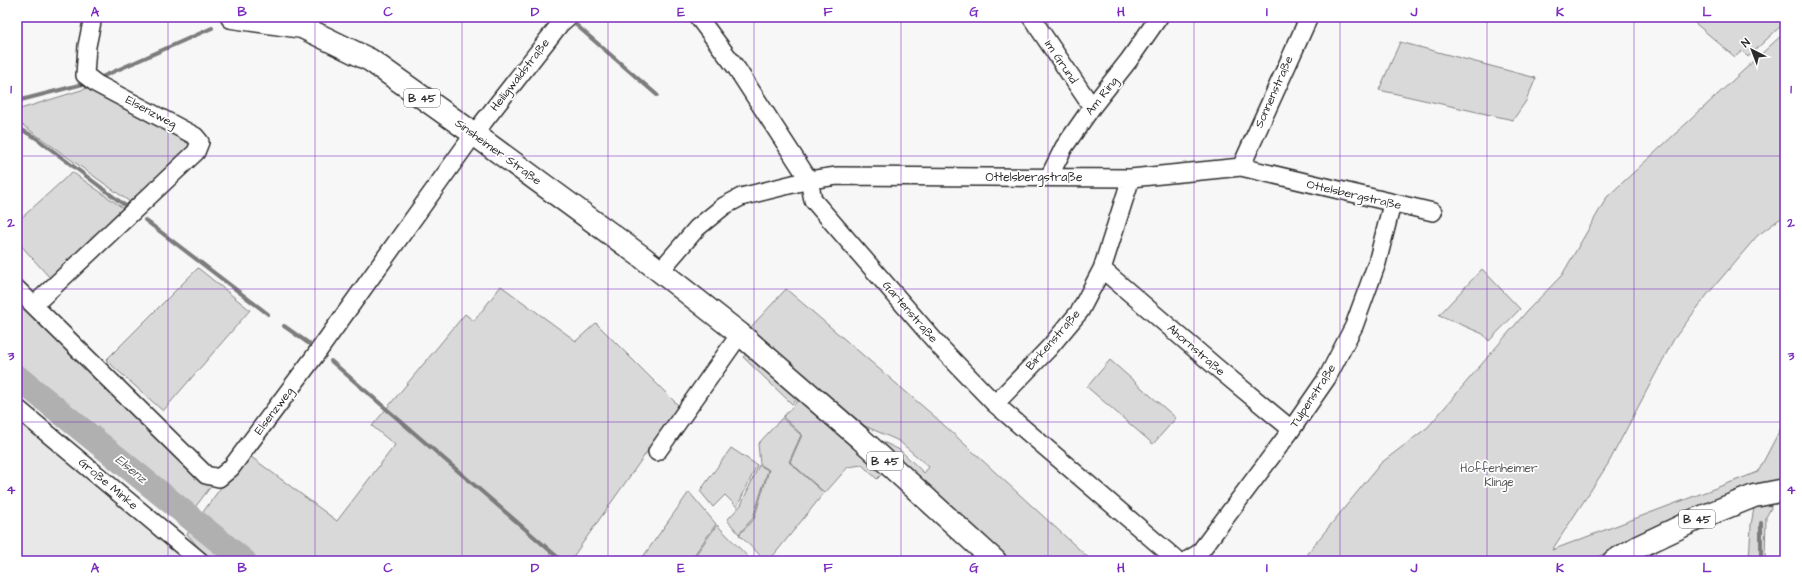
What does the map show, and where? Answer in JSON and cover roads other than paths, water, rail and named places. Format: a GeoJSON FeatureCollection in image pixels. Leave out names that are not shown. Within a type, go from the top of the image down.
{"type":"FeatureCollection","features":[{"type":"Feature","properties":{"kind":"main road","name":"Sinsheimer Straße"},"geometry":{"type":"LineString","coordinates":[[237,17],[302,27],[370,60],[474,134],[660,271],[740,334],[861,439],[995,561]]}},
{"type":"Feature","properties":{"kind":"main road","name":"B 45"},"geometry":{"type":"LineString","coordinates":[[1614,561],[1638,547],[1697,519],[1754,496],[1785,490]]}},
{"type":"Feature","properties":{"kind":"street","name":"Elsenzweg"},"geometry":{"type":"LineString","coordinates":[[34,305],[196,152],[200,142],[195,136],[91,79],[88,46],[93,17]]}},
{"type":"Feature","properties":{"kind":"street","name":"Heiligwaldstraße"},"geometry":{"type":"LineString","coordinates":[[474,134],[560,24],[568,17]]}},
{"type":"Feature","properties":{"kind":"street","name":"Gartenstraße"},"geometry":{"type":"LineString","coordinates":[[698,17],[737,69],[809,180],[813,200],[941,348],[995,404],[1178,561]]}},
{"type":"Feature","properties":{"kind":"street","name":"Im Grund"},"geometry":{"type":"LineString","coordinates":[[1031,17],[1092,107]]}},
{"type":"Feature","properties":{"kind":"street","name":"Am Ring"},"geometry":{"type":"LineString","coordinates":[[1049,177],[1064,147],[1159,17]]}},
{"type":"Feature","properties":{"kind":"street","name":"Sonnenstraße"},"geometry":{"type":"LineString","coordinates":[[1241,168],[1309,17]]}},
{"type":"Feature","properties":{"kind":"street","name":"Elsenzweg"},"geometry":{"type":"LineString","coordinates":[[17,289],[206,474],[218,478],[231,468],[314,357],[474,134]]}},
{"type":"Feature","properties":{"kind":"street","name":"Ottelsbergstraße"},"geometry":{"type":"LineString","coordinates":[[660,271],[697,228],[724,206],[741,197],[809,180],[837,176],[1131,178],[1241,168],[1392,204],[1433,212]]}},
{"type":"Feature","properties":{"kind":"street","name":"Birkenstraße"},"geometry":{"type":"LineString","coordinates":[[995,404],[1049,348],[1080,311],[1102,269],[1131,178]]}},
{"type":"Feature","properties":{"kind":"street","name":"Tulpenstraße"},"geometry":{"type":"LineString","coordinates":[[1186,561],[1199,553],[1327,378],[1354,326],[1377,263],[1392,204]]}},
{"type":"Feature","properties":{"kind":"street","name":"Ahornstraße"},"geometry":{"type":"LineString","coordinates":[[1102,269],[1291,429]]}},
{"type":"Feature","properties":{"kind":"street"},"geometry":{"type":"LineString","coordinates":[[656,452],[740,334]]}},
{"type":"Feature","properties":{"kind":"street","name":"Große Minke"},"geometry":{"type":"LineString","coordinates":[[17,408],[200,561]]}},
{"type":"Feature","properties":{"kind":"waterway"},"geometry":{"type":"LineString","coordinates":[[575,24],[657,95]]}},
{"type":"Feature","properties":{"kind":"waterway"},"geometry":{"type":"LineString","coordinates":[[97,79],[212,28]]}},
{"type":"Feature","properties":{"kind":"waterway"},"geometry":{"type":"LineString","coordinates":[[17,101],[87,83]]}},
{"type":"Feature","properties":{"kind":"waterway"},"geometry":{"type":"LineString","coordinates":[[17,127],[36,138],[127,207]]}},
{"type":"Feature","properties":{"kind":"waterway"},"geometry":{"type":"LineString","coordinates":[[145,220],[268,314]]}},
{"type":"Feature","properties":{"kind":"waterway"},"geometry":{"type":"LineString","coordinates":[[284,326],[311,345]]}},
{"type":"Feature","properties":{"kind":"waterway"},"geometry":{"type":"LineString","coordinates":[[331,361],[562,561]]}},
{"type":"Feature","properties":{"kind":"waterway","name":"Elsenz"},"geometry":{"type":"LineString","coordinates":[[17,377],[244,561]]}},
{"type":"Feature","properties":{"kind":"waterway"},"geometry":{"type":"LineString","coordinates":[[1761,523],[1761,561]]}},
{"type":"Feature","properties":{"kind":"park label","name":"Hoffenheimer Klinge"},"geometry":{"type":"Point","coordinates":[1499,475]}}]}
